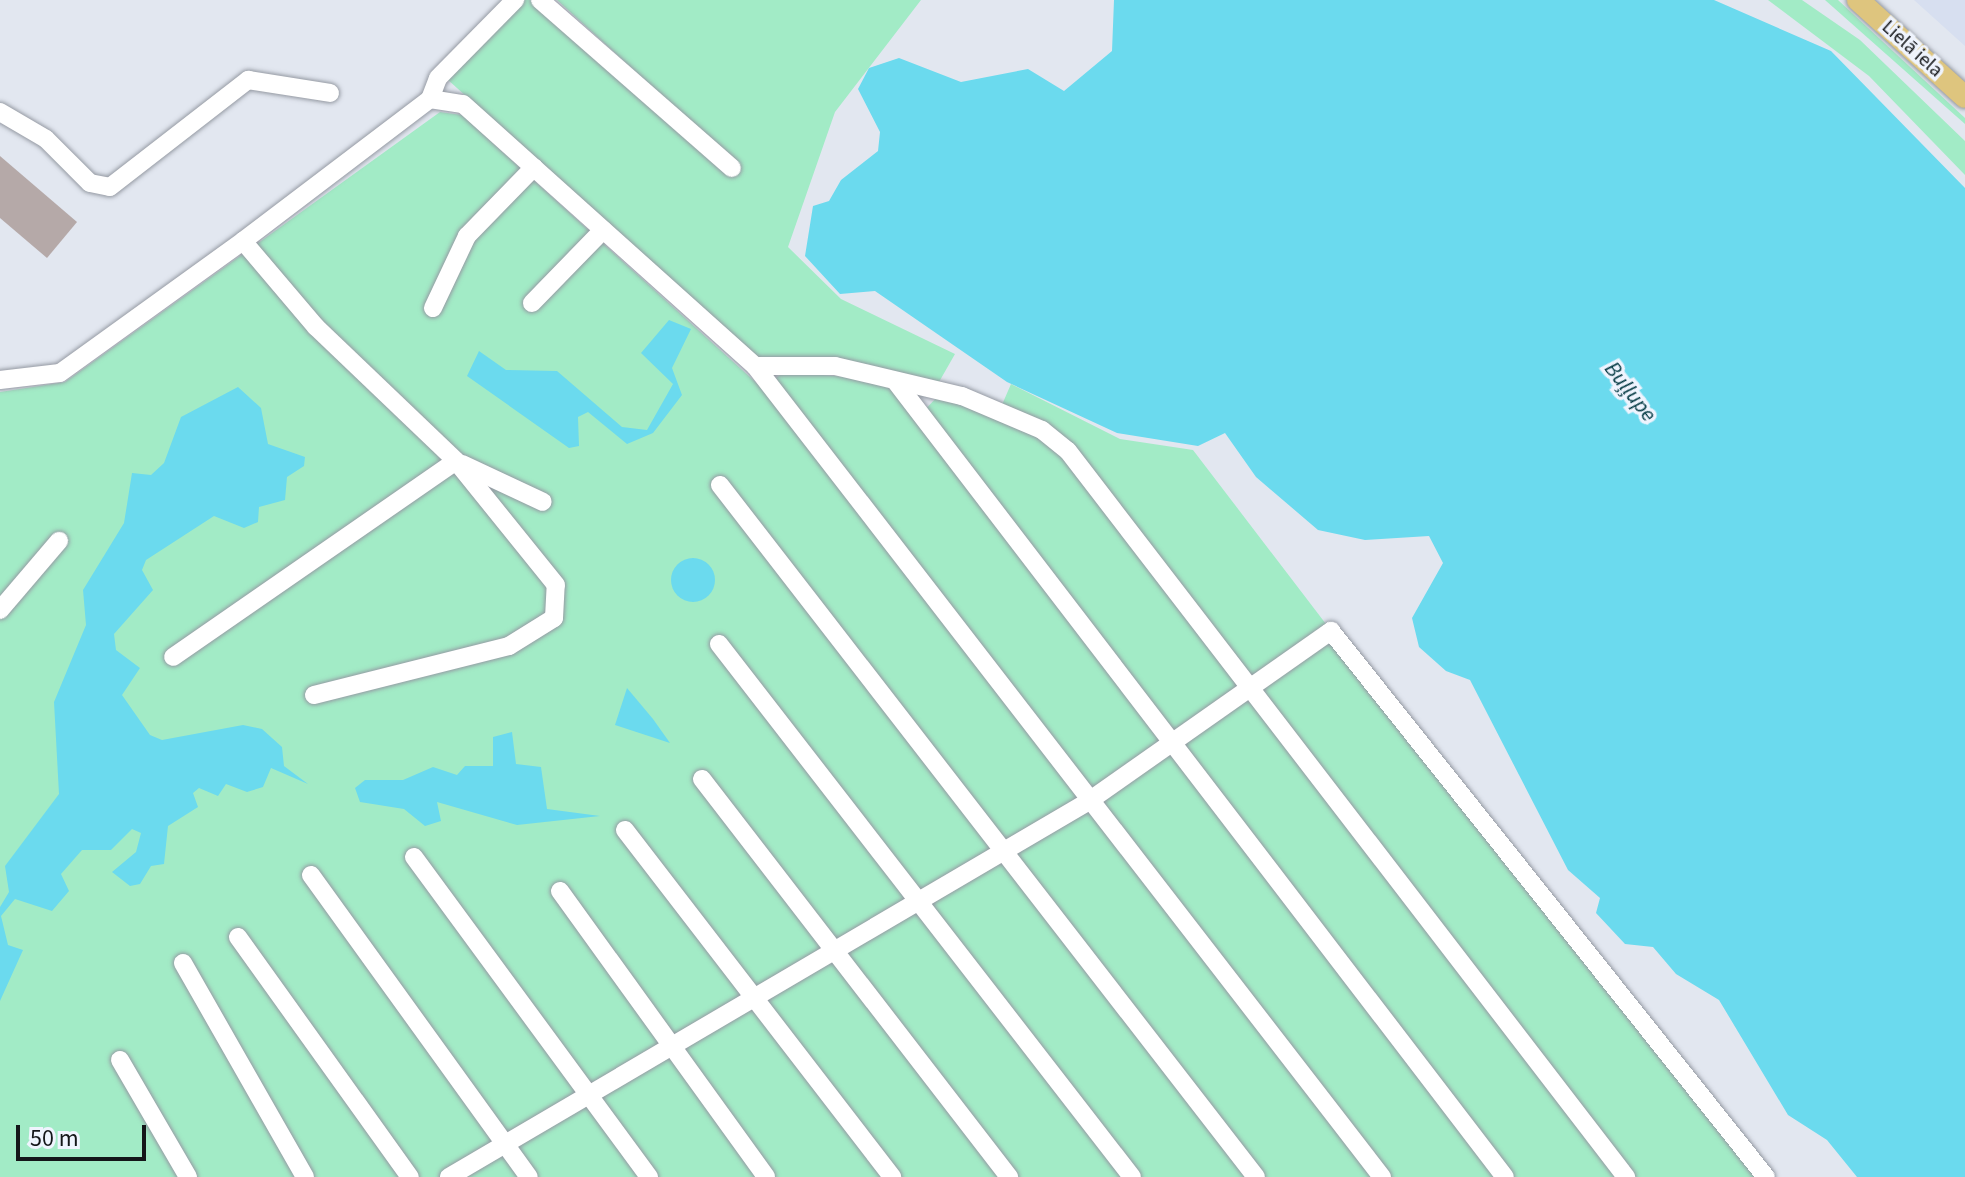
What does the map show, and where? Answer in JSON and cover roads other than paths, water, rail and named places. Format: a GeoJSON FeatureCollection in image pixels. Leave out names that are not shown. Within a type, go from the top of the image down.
{"type":"FeatureCollection","features":[{"type":"Feature","properties":{"kind":"main road","name":"Lielā iela"},"geometry":{"type":"LineString","coordinates":[[1858,0],[1965,97]]}},
{"type":"Feature","properties":{"kind":"lane"},"geometry":{"type":"LineString","coordinates":[[0,380],[60,373],[243,241],[430,99],[438,78],[515,0]]}},
{"type":"Feature","properties":{"kind":"lane"},"geometry":{"type":"LineString","coordinates":[[540,0],[732,168]]}},
{"type":"Feature","properties":{"kind":"lane"},"geometry":{"type":"LineString","coordinates":[[0,112],[46,139],[90,183],[110,187],[248,80],[330,93]]}},
{"type":"Feature","properties":{"kind":"lane"},"geometry":{"type":"LineString","coordinates":[[430,99],[463,104],[755,366],[1382,1177]]}},
{"type":"Feature","properties":{"kind":"lane"},"geometry":{"type":"LineString","coordinates":[[433,308],[467,236],[534,167]]}},
{"type":"Feature","properties":{"kind":"lane"},"geometry":{"type":"LineString","coordinates":[[532,303],[603,230]]}},
{"type":"Feature","properties":{"kind":"lane"},"geometry":{"type":"LineString","coordinates":[[243,241],[316,327],[456,461],[556,585],[554,618],[509,646],[314,695]]}},
{"type":"Feature","properties":{"kind":"lane"},"geometry":{"type":"LineString","coordinates":[[755,366],[835,366],[998,407],[1068,451],[1626,1177]]}},
{"type":"Feature","properties":{"kind":"lane"},"geometry":{"type":"LineString","coordinates":[[896,382],[1505,1177]]}},
{"type":"Feature","properties":{"kind":"lane"},"geometry":{"type":"LineString","coordinates":[[456,461],[543,502]]}},
{"type":"Feature","properties":{"kind":"lane"},"geometry":{"type":"LineString","coordinates":[[173,657],[456,461]]}},
{"type":"Feature","properties":{"kind":"lane"},"geometry":{"type":"LineString","coordinates":[[720,485],[1001,852],[1256,1177]]}},
{"type":"Feature","properties":{"kind":"lane"},"geometry":{"type":"LineString","coordinates":[[0,610],[59,541]]}},
{"type":"Feature","properties":{"kind":"lane"},"geometry":{"type":"LineString","coordinates":[[449,1177],[1089,801],[1174,745],[1331,631],[1766,1177]]}},
{"type":"Feature","properties":{"kind":"lane"},"geometry":{"type":"LineString","coordinates":[[719,644],[1132,1177]]}},
{"type":"Feature","properties":{"kind":"lane"},"geometry":{"type":"LineString","coordinates":[[702,779],[1009,1177]]}},
{"type":"Feature","properties":{"kind":"lane"},"geometry":{"type":"LineString","coordinates":[[625,830],[892,1177]]}},
{"type":"Feature","properties":{"kind":"lane"},"geometry":{"type":"LineString","coordinates":[[414,857],[649,1177]]}},
{"type":"Feature","properties":{"kind":"lane"},"geometry":{"type":"LineString","coordinates":[[311,875],[529,1177]]}},
{"type":"Feature","properties":{"kind":"lane"},"geometry":{"type":"LineString","coordinates":[[560,891],[667,1047],[766,1177]]}},
{"type":"Feature","properties":{"kind":"lane"},"geometry":{"type":"LineString","coordinates":[[238,937],[410,1177]]}},
{"type":"Feature","properties":{"kind":"lane"},"geometry":{"type":"LineString","coordinates":[[183,963],[305,1177]]}},
{"type":"Feature","properties":{"kind":"lane"},"geometry":{"type":"LineString","coordinates":[[120,1060],[188,1177]]}},
{"type":"Feature","properties":{"kind":"water","name":"Buļļupe"},"geometry":{"type":"Polygon","coordinates":[[[1114,0],[1714,0],[1831,51],[1965,188],[1965,1177],[1857,1177],[1827,1140],[1788,1115],[1719,1000],[1676,974],[1653,947],[1625,944],[1596,913],[1600,898],[1568,870],[1470,680],[1446,671],[1419,647],[1412,618],[1443,563],[1429,536],[1365,540],[1318,530],[1256,477],[1225,433],[1198,446],[1117,433],[1007,382],[875,291],[840,294],[805,256],[813,206],[829,201],[841,180],[878,151],[880,132],[858,89],[869,68],[899,58],[961,82],[1028,69],[1064,91],[1112,51],[1114,0]]]}},
{"type":"Feature","properties":{"kind":"water"},"geometry":{"type":"Polygon","coordinates":[[[669,320],[691,329],[672,368],[682,395],[653,433],[627,444],[588,412],[578,417],[579,446],[569,448],[467,376],[479,351],[506,370],[557,371],[622,427],[647,430],[673,384],[641,353],[669,320]]]}},
{"type":"Feature","properties":{"kind":"water"},"geometry":{"type":"Polygon","coordinates":[[[238,387],[261,408],[268,444],[305,457],[304,466],[287,477],[285,500],[259,507],[258,522],[244,528],[214,516],[146,560],[142,570],[153,590],[114,634],[116,650],[140,668],[122,695],[150,735],[162,740],[243,725],[262,729],[282,747],[284,766],[308,784],[271,768],[263,787],[247,792],[226,784],[218,796],[199,788],[193,793],[198,807],[168,826],[164,864],[151,866],[140,884],[130,886],[112,872],[136,852],[141,833],[132,829],[111,850],[82,850],[61,874],[69,891],[52,911],[15,899],[1,916],[8,945],[23,950],[0,1001],[0,907],[9,892],[5,866],[59,794],[54,702],[86,625],[83,590],[124,523],[132,473],[151,475],[164,463],[181,417],[238,387]]]}},
{"type":"Feature","properties":{"kind":"water"},"geometry":{"type":"Polygon","coordinates":[[[693,558],[709,564],[715,580],[709,596],[693,602],[677,596],[671,580],[677,564],[693,558]]]}},
{"type":"Feature","properties":{"kind":"water"},"geometry":{"type":"Polygon","coordinates":[[[627,688],[653,719],[670,743],[615,725],[627,688]]]}},
{"type":"Feature","properties":{"kind":"water"},"geometry":{"type":"Polygon","coordinates":[[[512,732],[516,764],[541,767],[547,809],[600,816],[517,825],[437,802],[441,821],[425,826],[404,809],[360,802],[355,788],[365,780],[403,780],[433,767],[457,775],[465,766],[493,766],[493,737],[512,732]]]}}]}
